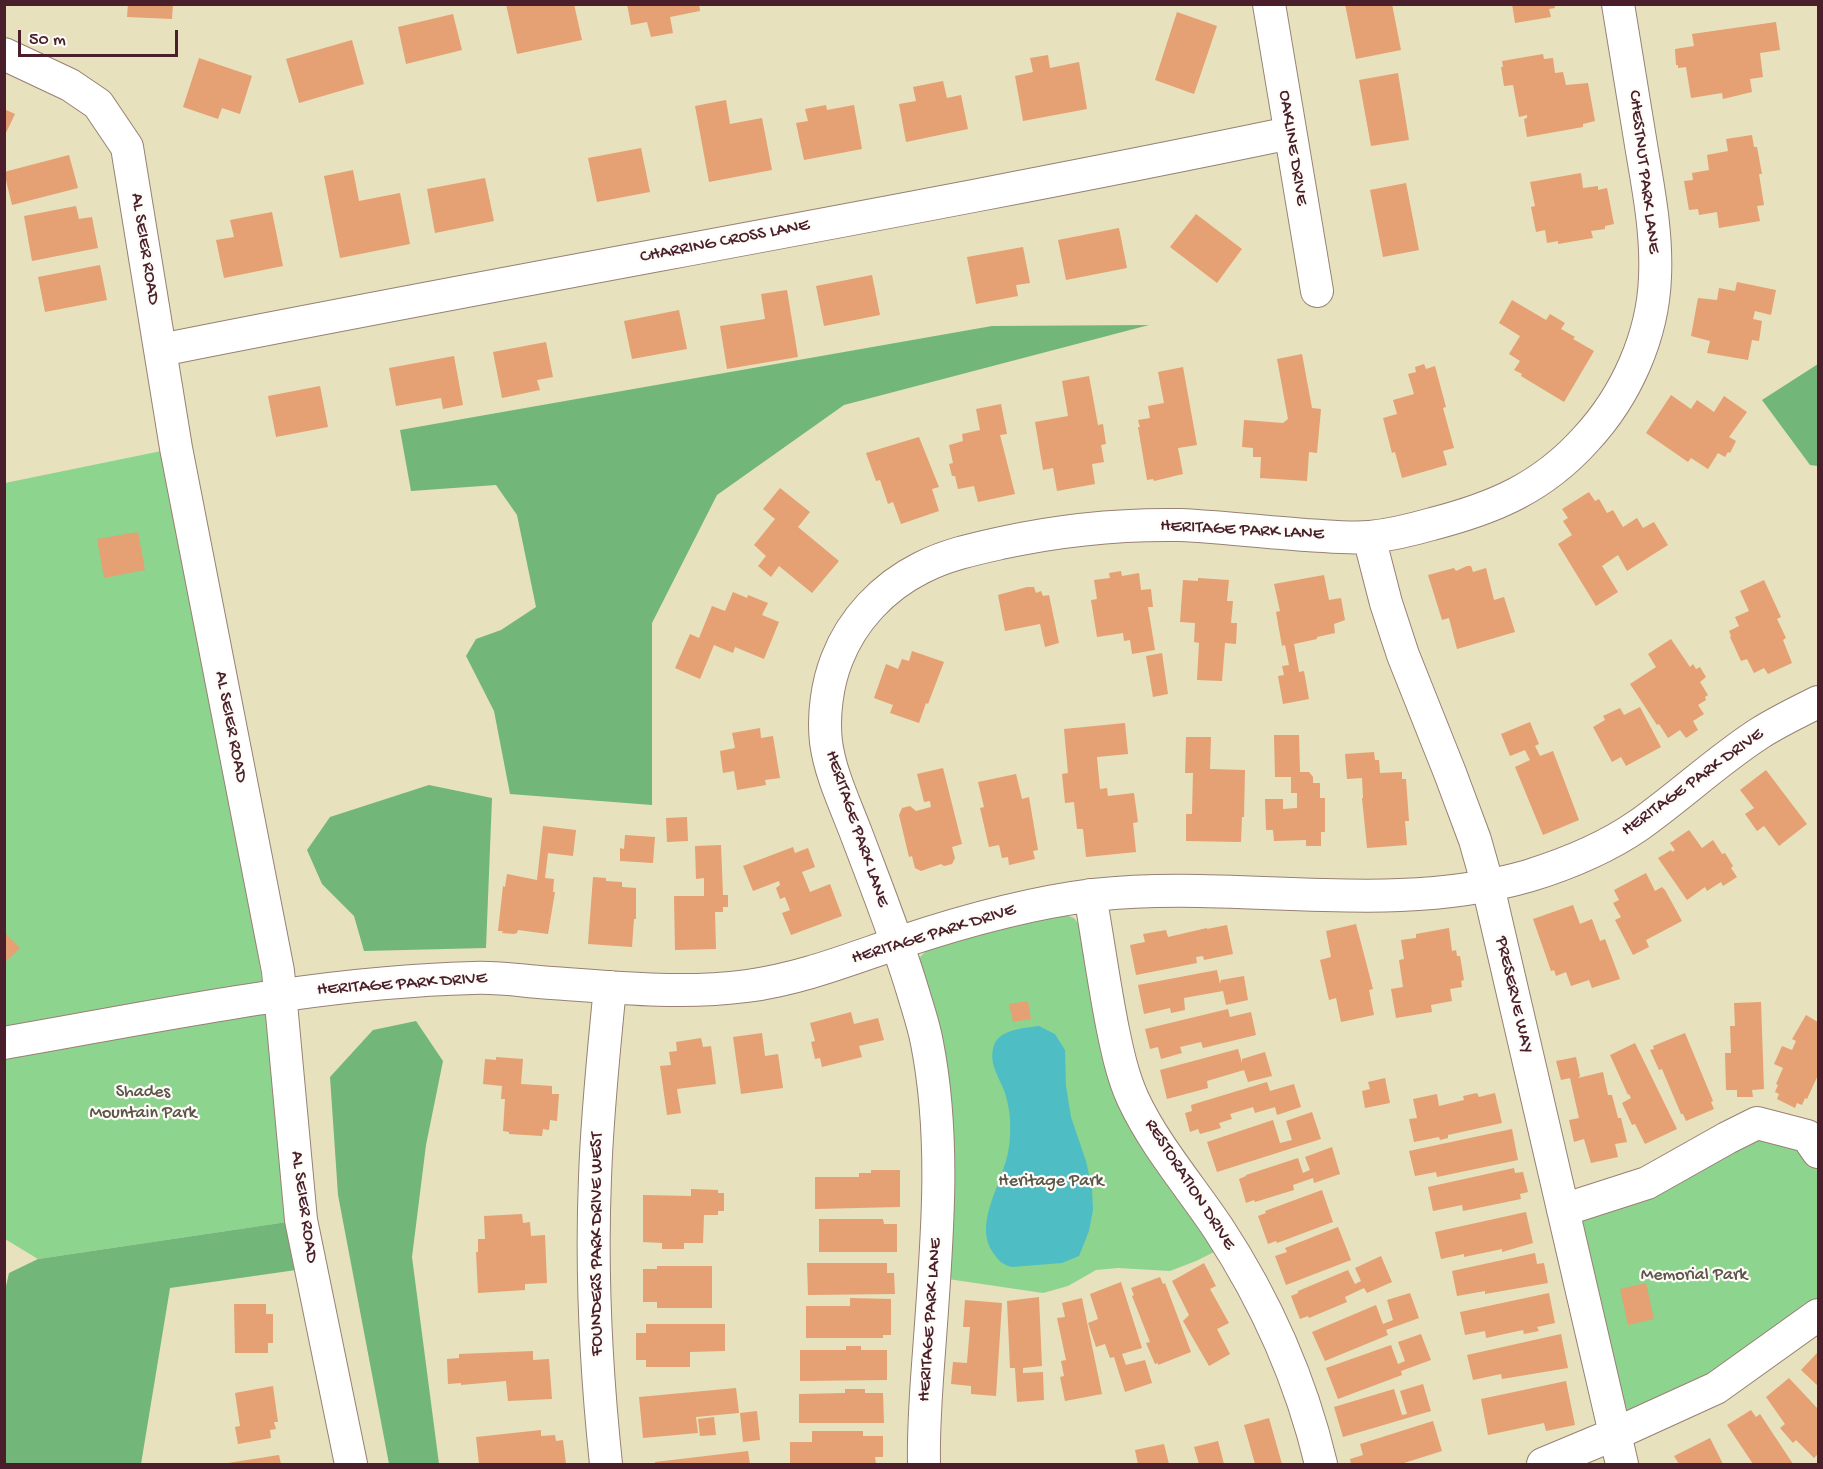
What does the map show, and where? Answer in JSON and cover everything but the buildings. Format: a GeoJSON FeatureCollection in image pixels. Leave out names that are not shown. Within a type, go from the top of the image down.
{"type":"FeatureCollection","features":[{"type":"Feature","properties":{"kind":"street","name":"OAKLINE DRIVE"},"geometry":{"type":"LineString","coordinates":[[1269,4],[1317,291]]}},
{"type":"Feature","properties":{"kind":"street","name":"CHESTNUT PARK LANE"},"geometry":{"type":"LineString","coordinates":[[1369,537],[1408,531],[1468,515],[1526,489],[1570,456],[1597,428],[1621,395],[1642,342],[1651,309],[1655,277],[1650,196],[1618,4]]}},
{"type":"Feature","properties":{"kind":"street","name":"AL SEIER ROAD"},"geometry":{"type":"LineString","coordinates":[[4,54],[70,86],[98,104],[127,147],[176,448],[282,994],[302,1220],[351,1464]]}},
{"type":"Feature","properties":{"kind":"street","name":"CHARRING CROSS LANE"},"geometry":{"type":"LineString","coordinates":[[161,350],[344,313],[1140,164],[1290,133]]}},
{"type":"Feature","properties":{"kind":"street","name":"HERITAGE PARK LANE"},"geometry":{"type":"LineString","coordinates":[[924,1464],[923,1430],[937,1239],[939,1127],[927,1040],[898,943],[831,764],[826,742],[827,699],[833,667],[845,638],[868,608],[893,585],[921,568],[958,552],[1064,531],[1113,526],[1179,525],[1330,537],[1369,537]]}},
{"type":"Feature","properties":{"kind":"street","name":"PRESERVE WAY"},"geometry":{"type":"LineString","coordinates":[[1369,537],[1386,603],[1403,655],[1475,840],[1488,886],[1622,1464]]}},
{"type":"Feature","properties":{"kind":"street","name":"HERITAGE PARK DRIVE"},"geometry":{"type":"LineString","coordinates":[[4,1043],[282,994],[361,984],[477,978],[694,990],[744,986],[777,981],[827,968],[958,924],[1019,908],[1090,896],[1172,890],[1371,897],[1435,893],[1488,886],[1548,869],[1611,843],[1638,826],[1756,735],[1818,702]]}},
{"type":"Feature","properties":{"kind":"street","name":"RESTORATION DRIVE"},"geometry":{"type":"LineString","coordinates":[[1090,896],[1117,1048],[1122,1071],[1133,1100],[1253,1286],[1295,1375],[1321,1464]]}},
{"type":"Feature","properties":{"kind":"street","name":"FOUNDERS PARK DRIVE WEST"},"geometry":{"type":"LineString","coordinates":[[606,1464],[597,1380],[594,1258],[595,1177],[610,987]]}},
{"type":"Feature","properties":{"kind":"street"},"geometry":{"type":"LineString","coordinates":[[1563,1209],[1647,1183],[1757,1123],[1808,1136],[1818,1152]]}},
{"type":"Feature","properties":{"kind":"street"},"geometry":{"type":"LineString","coordinates":[[1543,1464],[1716,1388],[1818,1315]]}},
{"type":"Feature","properties":{"kind":"green space"},"geometry":{"type":"Polygon","coordinates":[[[1149,325],[844,405],[717,495],[652,623],[652,805],[510,794],[494,711],[466,656],[476,639],[501,630],[536,607],[517,515],[496,485],[411,491],[400,430],[992,326],[1149,325]]]}},
{"type":"Feature","properties":{"kind":"green space"},"geometry":{"type":"Polygon","coordinates":[[[1818,364],[1818,466],[1810,465],[1762,400],[1818,364]]]}},
{"type":"Feature","properties":{"kind":"green space","name":"Shades Mountain Park"},"geometry":{"type":"Polygon","coordinates":[[[176,448],[301,1220],[38,1259],[5,1239],[5,483],[176,448]]]}},
{"type":"Feature","properties":{"kind":"green space"},"geometry":{"type":"Polygon","coordinates":[[[429,785],[492,798],[486,948],[364,951],[354,916],[322,884],[307,850],[330,817],[429,785]]]}},
{"type":"Feature","properties":{"kind":"green space","name":"Heritage Park"},"geometry":{"type":"Polygon","coordinates":[[[1063,914],[1074,918],[1082,928],[1104,1048],[1216,1251],[1170,1271],[1118,1268],[1096,1270],[1068,1286],[1043,1293],[948,1279],[918,968],[920,957],[933,944],[1063,914]]]}},
{"type":"Feature","properties":{"kind":"green space"},"geometry":{"type":"Polygon","coordinates":[[[416,1021],[443,1061],[426,1145],[412,1257],[439,1464],[389,1464],[338,1195],[330,1077],[373,1030],[416,1021]]]}},
{"type":"Feature","properties":{"kind":"green space","name":"Memorial Park"},"geometry":{"type":"Polygon","coordinates":[[[1757,1123],[1818,1152],[1818,1308],[1622,1428],[1570,1207],[1757,1123]]]}},
{"type":"Feature","properties":{"kind":"green space"},"geometry":{"type":"Polygon","coordinates":[[[294,1221],[303,1269],[170,1288],[141,1464],[5,1464],[4,1295],[9,1273],[38,1259],[294,1221]]]}},
{"type":"Feature","properties":{"kind":"water"},"geometry":{"type":"Polygon","coordinates":[[[1039,1026],[1055,1034],[1065,1050],[1066,1086],[1071,1117],[1086,1161],[1092,1188],[1093,1210],[1089,1231],[1079,1256],[1062,1263],[1012,1267],[1004,1264],[996,1256],[986,1234],[988,1212],[1007,1157],[1010,1129],[1008,1103],[992,1058],[994,1045],[1007,1032],[1039,1026]]]}}]}
